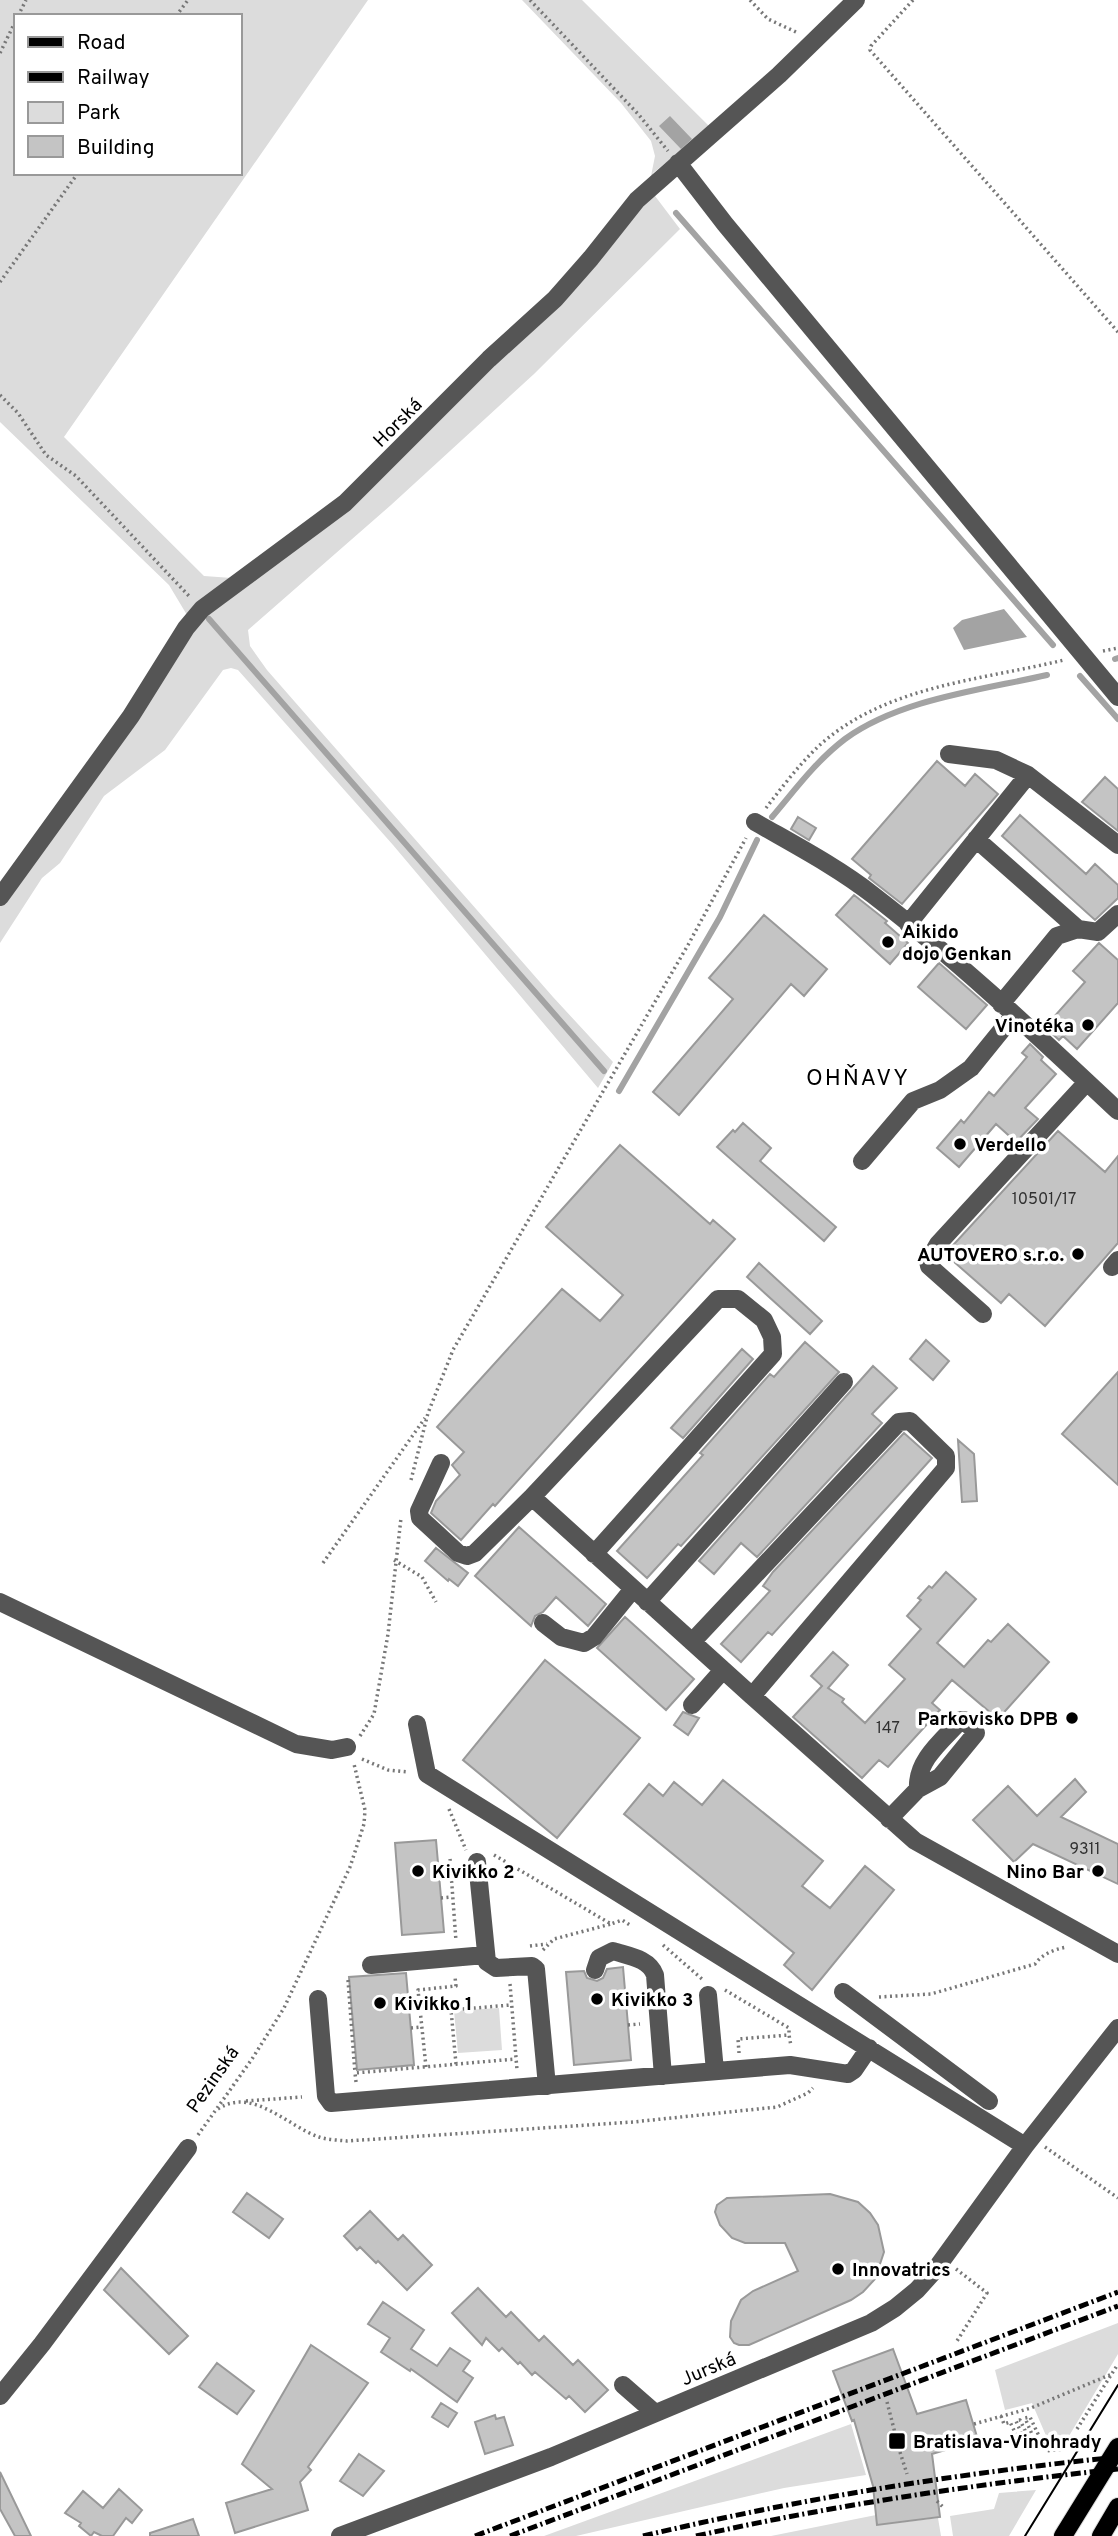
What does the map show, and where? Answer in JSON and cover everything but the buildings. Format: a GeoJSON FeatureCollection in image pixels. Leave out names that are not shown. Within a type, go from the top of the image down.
{"type":"FeatureCollection","features":[{"type":"Feature","properties":{"kind":"main road"},"geometry":{"type":"LineString","coordinates":[[1063,2536],[1118,2447]]}},
{"type":"Feature","properties":{"kind":"main road"},"geometry":{"type":"LineString","coordinates":[[1101,2536],[1118,2507]]}},
{"type":"Feature","properties":{"kind":"street","name":"Horská"},"geometry":{"type":"LineString","coordinates":[[0,897],[131,716],[186,628],[202,609],[345,503],[489,359],[555,299],[591,258],[624,214],[816,40],[856,0]]}},
{"type":"Feature","properties":{"kind":"street"},"geometry":{"type":"LineString","coordinates":[[678,163],[725,225],[1118,697]]}},
{"type":"Feature","properties":{"kind":"street"},"geometry":{"type":"LineString","coordinates":[[949,754],[996,760],[1028,775],[1118,845]]}},
{"type":"Feature","properties":{"kind":"street"},"geometry":{"type":"LineString","coordinates":[[908,924],[1028,775]]}},
{"type":"Feature","properties":{"kind":"street"},"geometry":{"type":"LineString","coordinates":[[755,822],[873,895],[1007,1009],[1118,1111]]}},
{"type":"Feature","properties":{"kind":"street"},"geometry":{"type":"LineString","coordinates":[[976,839],[1077,929]]}},
{"type":"Feature","properties":{"kind":"street"},"geometry":{"type":"LineString","coordinates":[[862,1161],[913,1101],[940,1090],[971,1068],[1057,936],[1077,929],[1098,932],[1118,914]]}},
{"type":"Feature","properties":{"kind":"street"},"geometry":{"type":"LineString","coordinates":[[983,1314],[929,1266],[928,1261],[939,1244],[1087,1082]]}},
{"type":"Feature","properties":{"kind":"street"},"geometry":{"type":"LineString","coordinates":[[441,1463],[419,1515],[458,1553],[467,1556],[475,1553],[532,1497],[718,1299],[738,1300],[764,1320],[772,1337],[773,1354],[594,1554]]}},
{"type":"Feature","properties":{"kind":"street"},"geometry":{"type":"LineString","coordinates":[[647,1602],[844,1382]]}},
{"type":"Feature","properties":{"kind":"street"},"geometry":{"type":"LineString","coordinates":[[692,1642],[899,1422],[909,1421],[946,1456],[946,1468],[752,1696]]}},
{"type":"Feature","properties":{"kind":"street"},"geometry":{"type":"LineString","coordinates":[[532,1497],[890,1819],[931,1851],[1118,1954]]}},
{"type":"Feature","properties":{"kind":"street"},"geometry":{"type":"LineString","coordinates":[[543,1623],[561,1637],[583,1643],[594,1637],[633,1590]]}},
{"type":"Feature","properties":{"kind":"street"},"geometry":{"type":"LineString","coordinates":[[0,1602],[296,1744],[349,1751]]}},
{"type":"Feature","properties":{"kind":"street"},"geometry":{"type":"LineString","coordinates":[[692,1705],[723,1670]]}},
{"type":"Feature","properties":{"kind":"street"},"geometry":{"type":"LineString","coordinates":[[417,1724],[435,1779],[869,2048],[1029,2142]]}},
{"type":"Feature","properties":{"kind":"street"},"geometry":{"type":"LineString","coordinates":[[890,1819],[918,1789]]}},
{"type":"Feature","properties":{"kind":"street"},"geometry":{"type":"LineString","coordinates":[[477,1863],[487,1962],[496,1968],[528,1966],[536,1969],[546,2078]]}},
{"type":"Feature","properties":{"kind":"street"},"geometry":{"type":"LineString","coordinates":[[371,1965],[453,1958],[485,1950]]}},
{"type":"Feature","properties":{"kind":"street"},"geometry":{"type":"LineString","coordinates":[[595,1970],[598,1958],[613,1951],[638,1958],[652,1967],[655,1975],[663,2076]]}},
{"type":"Feature","properties":{"kind":"street"},"geometry":{"type":"LineString","coordinates":[[708,1995],[714,2064]]}},
{"type":"Feature","properties":{"kind":"street"},"geometry":{"type":"LineString","coordinates":[[850,1997],[989,2101]]}},
{"type":"Feature","properties":{"kind":"street"},"geometry":{"type":"LineString","coordinates":[[318,1998],[326,2096],[331,2103],[546,2078],[663,2076],[714,2064],[790,2065],[842,2074],[851,2072],[869,2048]]}},
{"type":"Feature","properties":{"kind":"street","name":"Jurská"},"geometry":{"type":"LineString","coordinates":[[340,2536],[551,2457],[872,2323],[895,2308],[917,2290],[943,2260],[1029,2142],[1118,2028]]}},
{"type":"Feature","properties":{"kind":"street"},"geometry":{"type":"LineString","coordinates":[[0,2396],[188,2148]]}},
{"type":"Feature","properties":{"kind":"street"},"geometry":{"type":"LineString","coordinates":[[622,2385],[655,2413]]}},
{"type":"Feature","properties":{"kind":"path"},"geometry":{"type":"LineString","coordinates":[[530,0],[639,115],[678,163]]}},
{"type":"Feature","properties":{"kind":"path"},"geometry":{"type":"LineString","coordinates":[[750,0],[768,19],[816,40]]}},
{"type":"Feature","properties":{"kind":"path"},"geometry":{"type":"LineString","coordinates":[[913,0],[870,50],[1118,332]]}},
{"type":"Feature","properties":{"kind":"path"},"geometry":{"type":"LineString","coordinates":[[0,53],[14,24]]}},
{"type":"Feature","properties":{"kind":"path"},"geometry":{"type":"LineString","coordinates":[[0,282],[77,175]]}},
{"type":"Feature","properties":{"kind":"path"},"geometry":{"type":"LineString","coordinates":[[0,395],[18,413],[46,455],[76,476],[202,609]]}},
{"type":"Feature","properties":{"kind":"path"},"geometry":{"type":"LineString","coordinates":[[411,1480],[428,1413],[453,1350],[688,945],[755,822],[793,774],[822,744],[855,719],[899,698],[1084,655]]}},
{"type":"Feature","properties":{"kind":"path"},"geometry":{"type":"LineString","coordinates":[[323,1563],[428,1413]]}},
{"type":"Feature","properties":{"kind":"path"},"geometry":{"type":"LineString","coordinates":[[404,1507],[394,1560],[388,1634],[374,1714],[349,1751],[388,1770],[435,1779],[468,1856],[477,1863]]}},
{"type":"Feature","properties":{"kind":"path"},"geometry":{"type":"LineString","coordinates":[[394,1560],[422,1577],[436,1602]]}},
{"type":"Feature","properties":{"kind":"path","name":"Pezinská"},"geometry":{"type":"LineString","coordinates":[[188,2148],[252,2059],[284,2008],[350,1867],[365,1810],[349,1751]]}},
{"type":"Feature","properties":{"kind":"path"},"geometry":{"type":"LineString","coordinates":[[450,1859],[456,1942],[475,1941],[485,1950]]}},
{"type":"Feature","properties":{"kind":"path"},"geometry":{"type":"LineString","coordinates":[[441,1898],[453,1897]]}},
{"type":"Feature","properties":{"kind":"path"},"geometry":{"type":"LineString","coordinates":[[528,1966],[554,1939],[611,1924]]}},
{"type":"Feature","properties":{"kind":"path"},"geometry":{"type":"LineString","coordinates":[[850,1997],[930,1994],[1035,1964],[1056,1948],[1097,1944]]}},
{"type":"Feature","properties":{"kind":"path"},"geometry":{"type":"LineString","coordinates":[[426,2067],[418,1990],[456,1986],[453,1958]]}},
{"type":"Feature","properties":{"kind":"path"},"geometry":{"type":"LineString","coordinates":[[509,1967],[517,2073],[546,2078]]}},
{"type":"Feature","properties":{"kind":"path"},"geometry":{"type":"LineString","coordinates":[[348,1980],[357,2087]]}},
{"type":"Feature","properties":{"kind":"path"},"geometry":{"type":"LineString","coordinates":[[456,2064],[452,2010],[511,2005]]}},
{"type":"Feature","properties":{"kind":"path"},"geometry":{"type":"LineString","coordinates":[[411,2028],[422,2027]]}},
{"type":"Feature","properties":{"kind":"path"},"geometry":{"type":"LineString","coordinates":[[714,2064],[739,2055],[738,2039],[789,2035],[792,2053]]}},
{"type":"Feature","properties":{"kind":"path"},"geometry":{"type":"LineString","coordinates":[[355,2073],[515,2059]]}},
{"type":"Feature","properties":{"kind":"path"},"geometry":{"type":"LineString","coordinates":[[244,2102],[282,2116],[322,2138],[347,2141],[633,2122],[777,2107],[808,2093],[830,2072]]}},
{"type":"Feature","properties":{"kind":"path"},"geometry":{"type":"LineString","coordinates":[[214,2112],[224,2105],[302,2097]]}},
{"type":"Feature","properties":{"kind":"path"},"geometry":{"type":"LineString","coordinates":[[1029,2142],[1118,2198]]}},
{"type":"Feature","properties":{"kind":"path"},"geometry":{"type":"LineString","coordinates":[[943,2260],[987,2293],[957,2341]]}},
{"type":"Feature","properties":{"kind":"path"},"geometry":{"type":"LineString","coordinates":[[1077,2430],[1118,2364]]}},
{"type":"Feature","properties":{"kind":"path"},"geometry":{"type":"LineString","coordinates":[[974,2424],[1031,2408],[1112,2374]]}},
{"type":"Feature","properties":{"kind":"path"},"geometry":{"type":"LineString","coordinates":[[887,2402],[895,2433]]}},
{"type":"Feature","properties":{"kind":"path"},"geometry":{"type":"LineString","coordinates":[[1001,2416],[1004,2424],[1010,2422],[1023,2449],[1028,2448],[1016,2421],[1020,2420],[1033,2446],[1037,2446],[1025,2418],[1030,2417],[1046,2451],[1065,2449]]}},
{"type":"Feature","properties":{"kind":"path"},"geometry":{"type":"LineString","coordinates":[[900,2452],[907,2474]]}},
{"type":"Feature","properties":{"kind":"path"},"geometry":{"type":"LineString","coordinates":[[937,2501],[943,2507]]}},
{"type":"Feature","properties":{"kind":"green space"},"geometry":{"type":"Polygon","coordinates":[[[0,0],[368,0],[64,437],[204,576],[232,578],[337,505],[431,413],[489,347],[542,302],[651,176],[655,156],[651,141],[621,103],[522,0],[582,0],[710,127],[653,173],[652,192],[680,229],[534,374],[391,505],[248,630],[250,646],[267,670],[613,1062],[598,1088],[393,845],[238,670],[231,668],[223,670],[165,750],[104,796],[60,863],[42,878],[0,943],[0,887],[128,714],[187,615],[169,585],[0,422],[0,0]]]}},
{"type":"Feature","properties":{"kind":"green space"},"geometry":{"type":"Polygon","coordinates":[[[499,2008],[502,2050],[458,2053],[454,2011],[499,2008]]]}},
{"type":"Feature","properties":{"kind":"green space"},"geometry":{"type":"Polygon","coordinates":[[[1118,2323],[1118,2354],[1063,2446],[1050,2445],[1032,2403],[1005,2410],[995,2370],[1118,2323]]]}},
{"type":"Feature","properties":{"kind":"green space"},"geometry":{"type":"Polygon","coordinates":[[[851,2424],[866,2475],[784,2488],[576,2536],[544,2536],[851,2424]]]}},
{"type":"Feature","properties":{"kind":"green space"},"geometry":{"type":"Polygon","coordinates":[[[1036,2490],[1009,2536],[953,2536],[950,2516],[994,2509],[999,2493],[1036,2490]]]}},
{"type":"Feature","properties":{"kind":"green space"},"geometry":{"type":"Polygon","coordinates":[[[876,2515],[878,2525],[938,2518],[941,2536],[771,2536],[876,2515]]]}},
{"type":"Feature","properties":{"kind":"shaded area"},"geometry":{"type":"Polygon","coordinates":[[[670,116],[692,139],[681,149],[659,126],[670,116]]]}},
{"type":"Feature","properties":{"kind":"shaded area"},"geometry":{"type":"Polygon","coordinates":[[[1004,609],[1027,637],[964,650],[953,628],[962,620],[1004,609]]]}},
{"type":"Feature","properties":{"kind":"waterway"},"geometry":{"type":"LineString","coordinates":[[676,213],[1053,645]]}},
{"type":"Feature","properties":{"kind":"waterway"},"geometry":{"type":"LineString","coordinates":[[209,619],[604,1071]]}},
{"type":"Feature","properties":{"kind":"waterway"},"geometry":{"type":"LineString","coordinates":[[772,817],[825,757],[845,739],[867,725],[916,705],[1047,675]]}},
{"type":"Feature","properties":{"kind":"waterway"},"geometry":{"type":"LineString","coordinates":[[1080,676],[1118,719]]}},
{"type":"Feature","properties":{"kind":"waterway"},"geometry":{"type":"LineString","coordinates":[[619,1091],[720,917],[757,840]]}},
{"type":"Feature","properties":{"kind":"tram line"},"geometry":{"type":"LineString","coordinates":[[1025,2536],[1118,2385]]}},
{"type":"Feature","properties":{"kind":"railway"},"geometry":{"type":"LineString","coordinates":[[475,2536],[1118,2292]]}},
{"type":"Feature","properties":{"kind":"railway"},"geometry":{"type":"LineString","coordinates":[[510,2536],[1118,2306]]}},
{"type":"Feature","properties":{"kind":"railway"},"geometry":{"type":"LineString","coordinates":[[643,2536],[761,2510],[879,2489],[1118,2457]]}},
{"type":"Feature","properties":{"kind":"railway"},"geometry":{"type":"LineString","coordinates":[[696,2536],[906,2496],[1118,2469]]}},
{"type":"Feature","properties":{"kind":"place","name":"Aikido dojo Genkan"},"geometry":{"type":"Point","coordinates":[888,942]}},
{"type":"Feature","properties":{"kind":"place","name":"Vinotéka"},"geometry":{"type":"Point","coordinates":[1088,1025]}},
{"type":"Feature","properties":{"kind":"place","name":"Verdello"},"geometry":{"type":"Point","coordinates":[960,1144]}},
{"type":"Feature","properties":{"kind":"place","name":"AUTOVERO s.r.o."},"geometry":{"type":"Point","coordinates":[1078,1254]}},
{"type":"Feature","properties":{"kind":"place","name":"Parkovisko DPB"},"geometry":{"type":"Point","coordinates":[1072,1718]}},
{"type":"Feature","properties":{"kind":"place","name":"Kivikko 2"},"geometry":{"type":"Point","coordinates":[418,1871]}},
{"type":"Feature","properties":{"kind":"place","name":"Nino Bar"},"geometry":{"type":"Point","coordinates":[1098,1871]}},
{"type":"Feature","properties":{"kind":"place","name":"Kivikko 3"},"geometry":{"type":"Point","coordinates":[597,1999]}},
{"type":"Feature","properties":{"kind":"place","name":"Kivikko 1"},"geometry":{"type":"Point","coordinates":[380,2003]}},
{"type":"Feature","properties":{"kind":"place","name":"Innovatrics"},"geometry":{"type":"Point","coordinates":[838,2269]}},
{"type":"Feature","properties":{"kind":"place","name":"Bratislava-Vinohrady"},"geometry":{"type":"Point","coordinates":[897,2441]}},
{"type":"Feature","properties":{"kind":"district","name":"OHŇAVY"},"geometry":{"type":"Point","coordinates":[858,1077]}}]}
